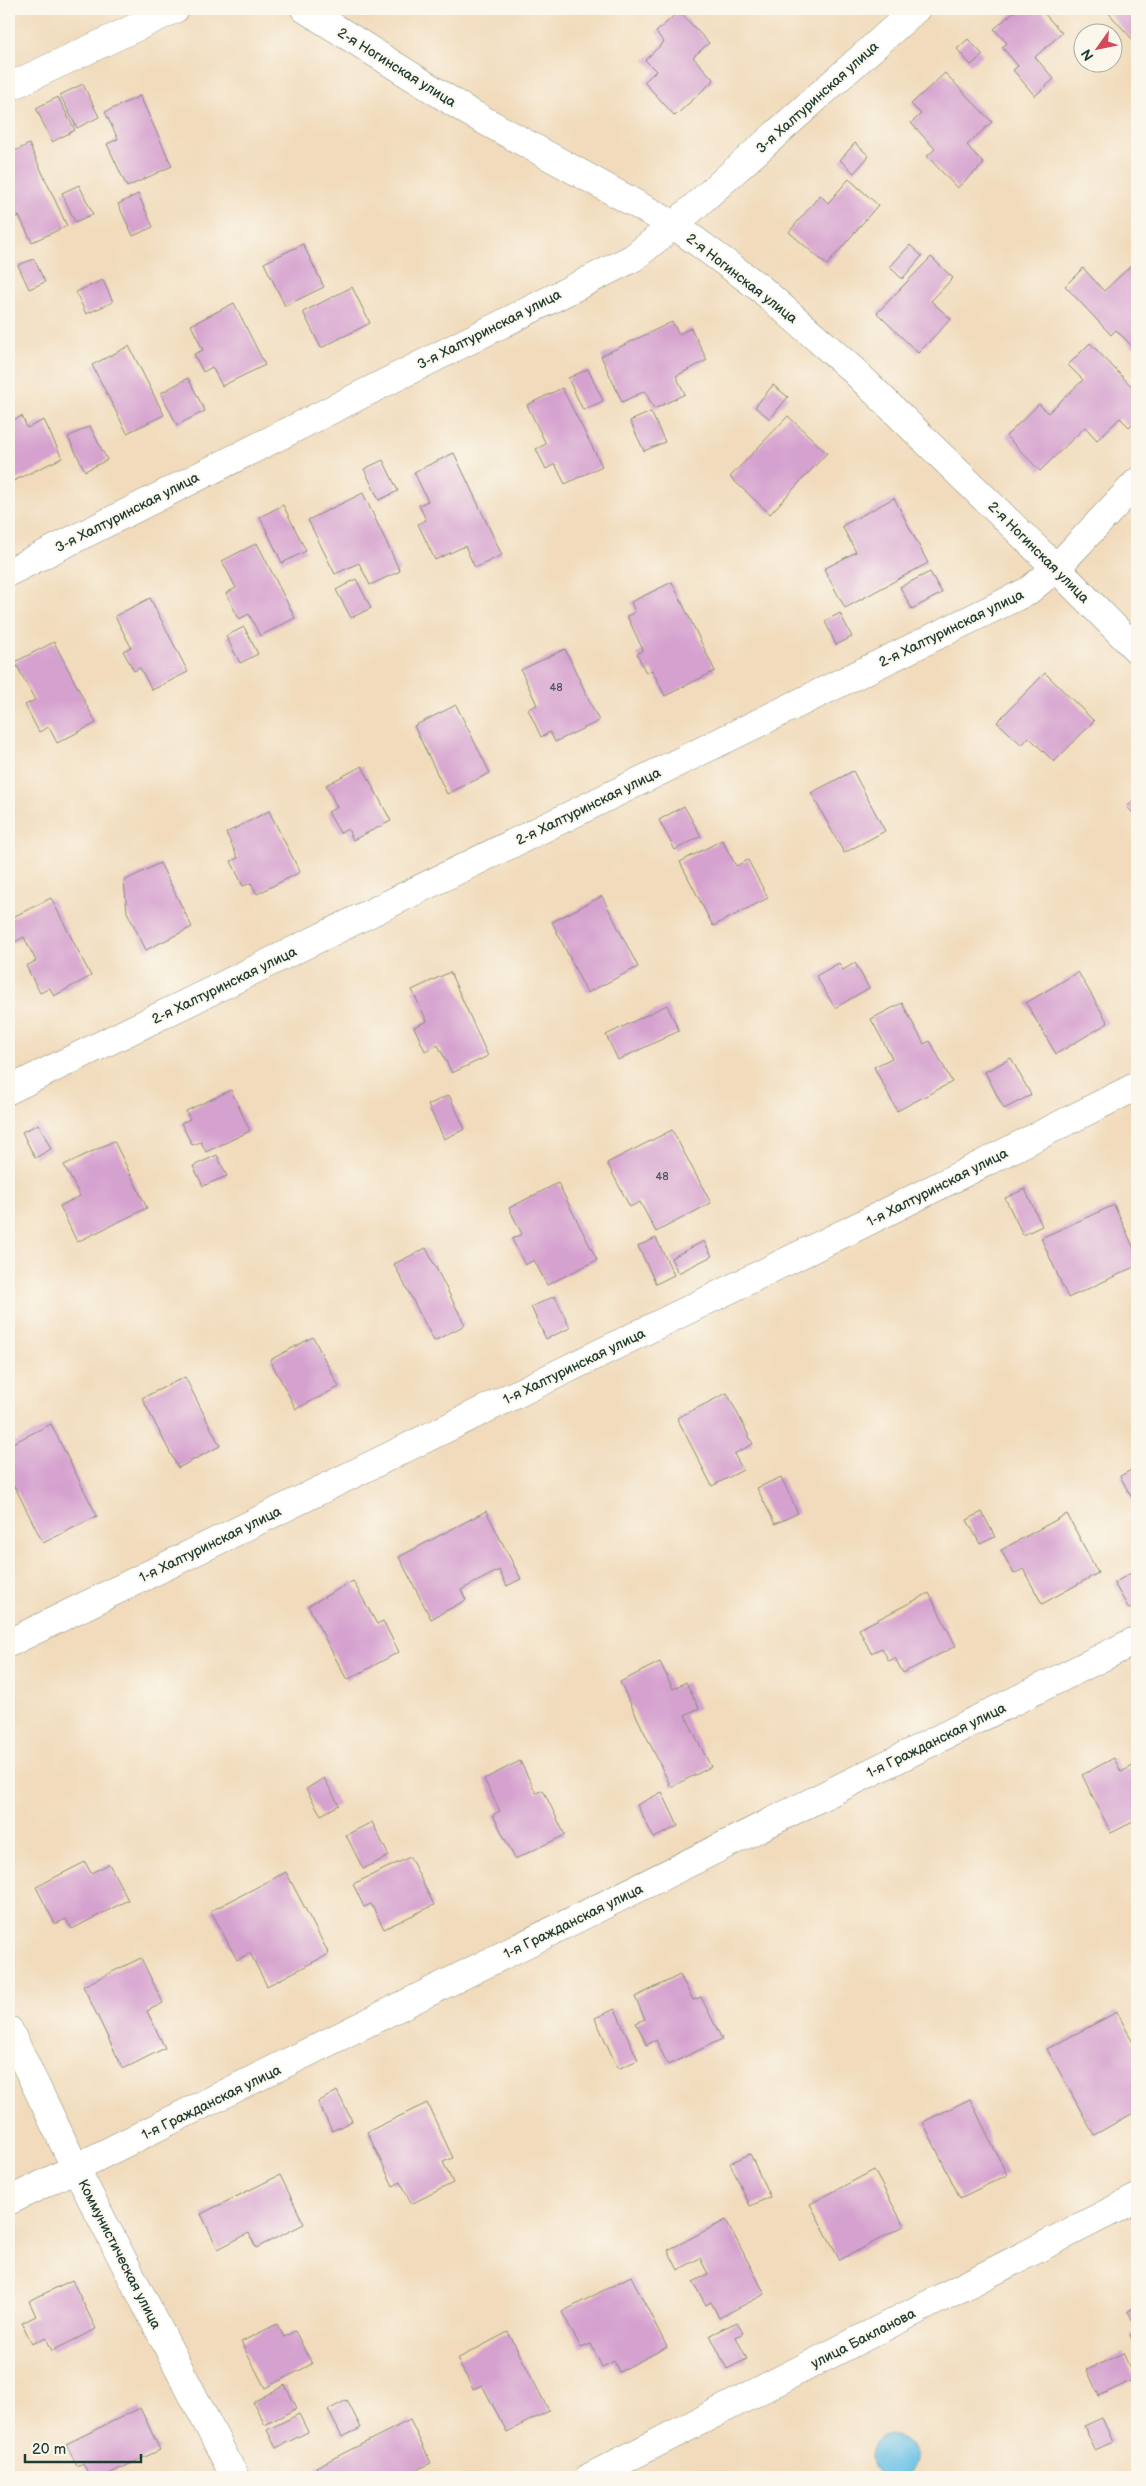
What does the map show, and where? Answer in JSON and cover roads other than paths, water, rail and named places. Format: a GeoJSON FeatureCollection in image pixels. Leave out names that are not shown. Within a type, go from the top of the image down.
{"type":"FeatureCollection","features":[{"type":"Feature","properties":{"kind":"street"},"geometry":{"type":"LineString","coordinates":[[9,87],[175,9]]}},
{"type":"Feature","properties":{"kind":"street","name":"2-я Ногинская улица"},"geometry":{"type":"LineString","coordinates":[[305,9],[467,111],[674,225],[760,288],[853,370],[1056,568],[1137,650]]}},
{"type":"Feature","properties":{"kind":"street","name":"3-я Халтуринская улица"},"geometry":{"type":"LineString","coordinates":[[9,572],[633,258],[674,225],[916,9]]}},
{"type":"Feature","properties":{"kind":"street","name":"2-я Халтуринская улица"},"geometry":{"type":"LineString","coordinates":[[9,1090],[1019,595],[1056,568],[1137,482]]}},
{"type":"Feature","properties":{"kind":"street","name":"1-я Халтуринская улица"},"geometry":{"type":"LineString","coordinates":[[9,1643],[871,1220],[1137,1086]]}},
{"type":"Feature","properties":{"kind":"street","name":"1-я Гражданская улица"},"geometry":{"type":"LineString","coordinates":[[9,2200],[76,2169],[1137,1640]]}},
{"type":"Feature","properties":{"kind":"street","name":"Коммунистическая улица"},"geometry":{"type":"LineString","coordinates":[[9,2030],[76,2169],[235,2477]]}},
{"type":"Feature","properties":{"kind":"street","name":"улица Бакланова"},"geometry":{"type":"LineString","coordinates":[[590,2477],[1137,2198]]}},
{"type":"Feature","properties":{"kind":"water"},"geometry":{"type":"Polygon","coordinates":[[[897,2435],[909,2441],[914,2448],[914,2466],[909,2473],[902,2478],[889,2479],[877,2473],[872,2466],[871,2453],[877,2441],[884,2436],[897,2435]]]}}]}
